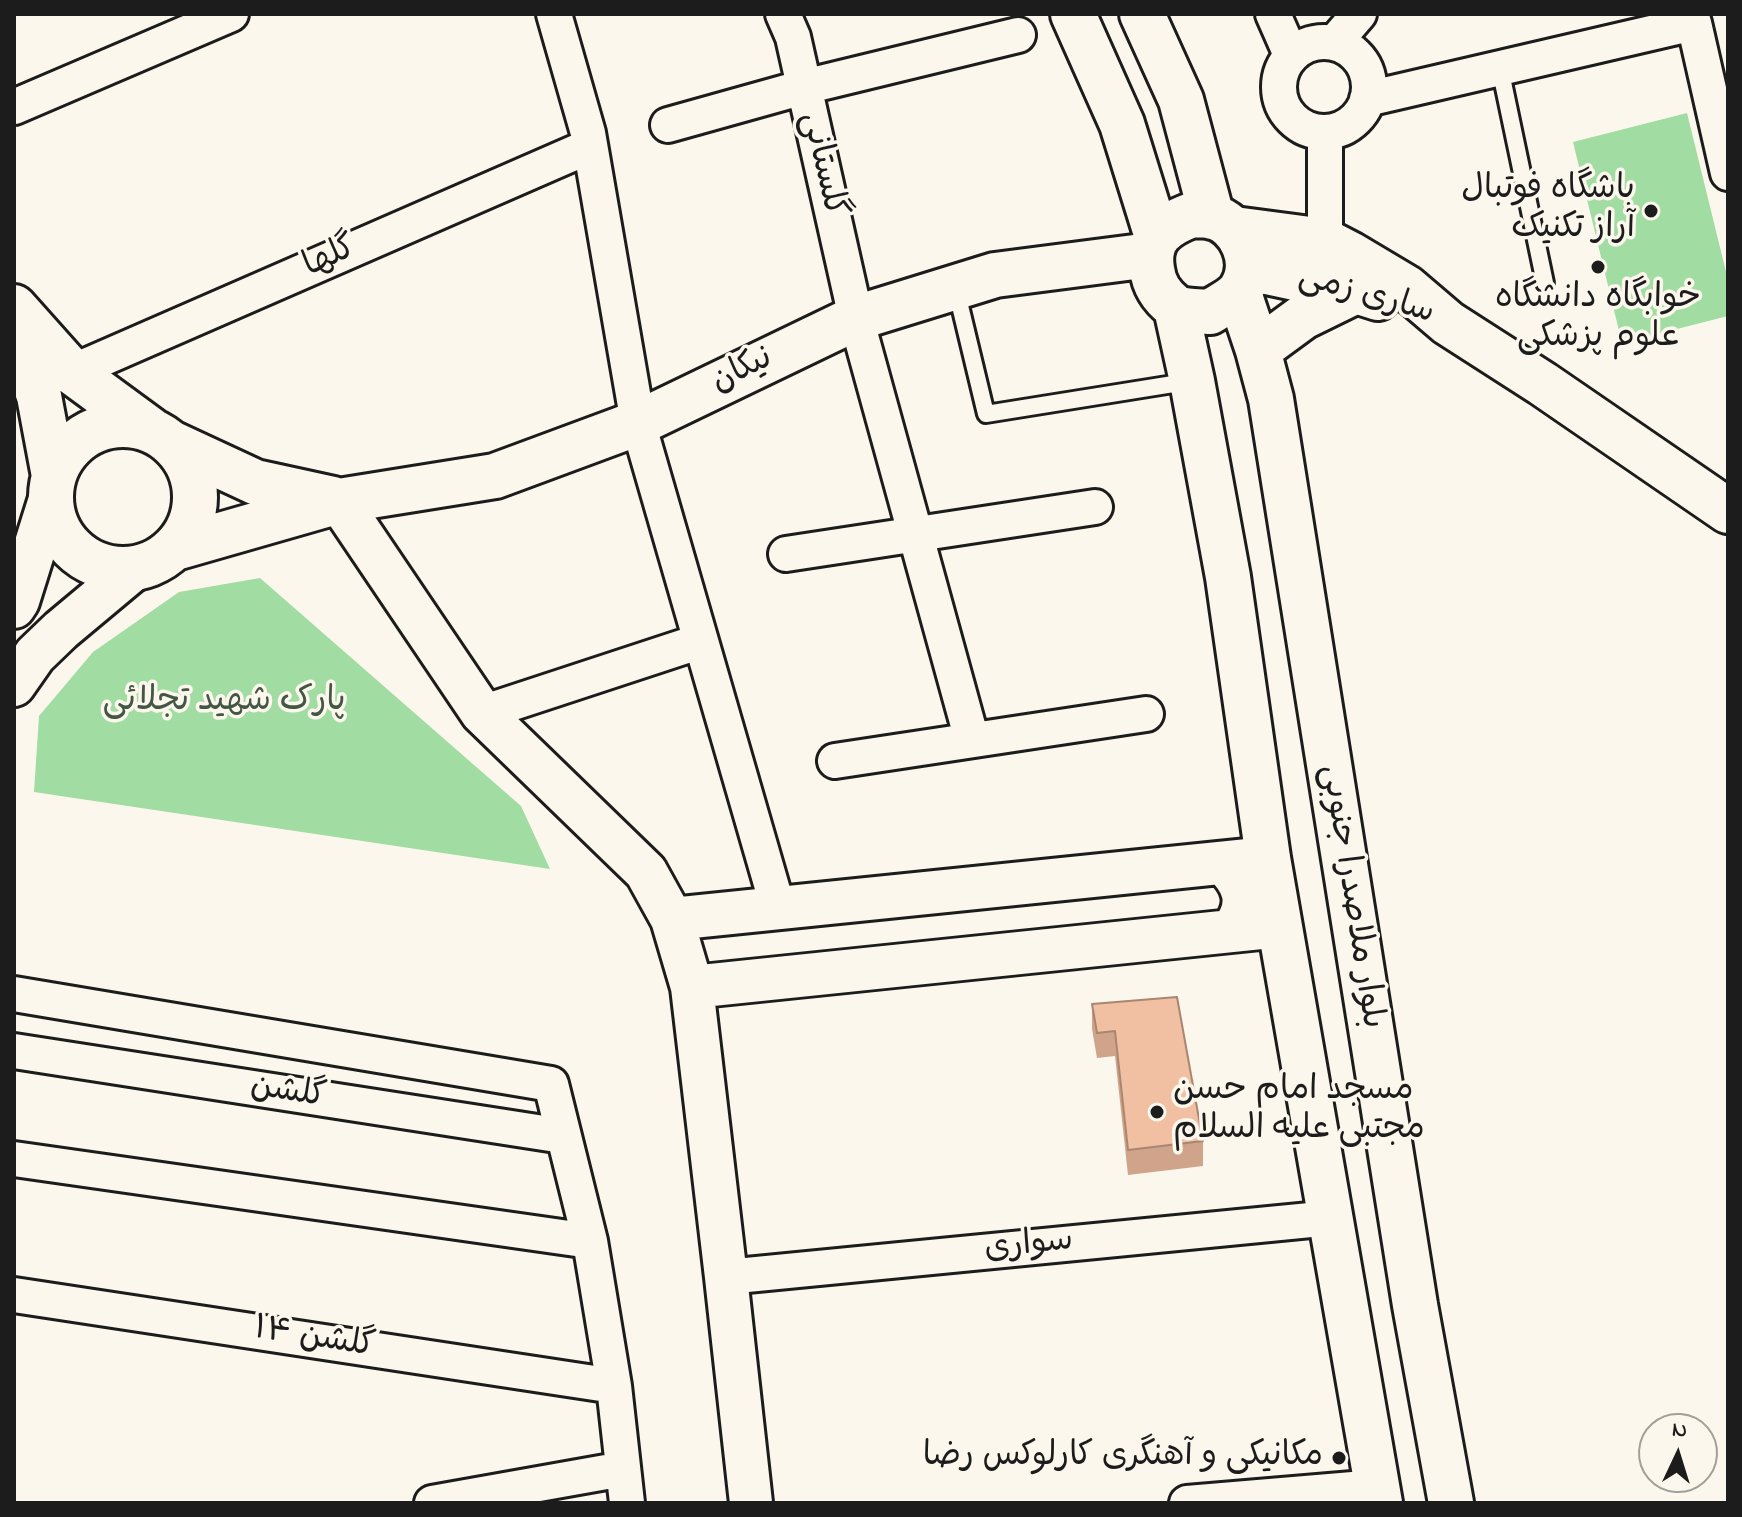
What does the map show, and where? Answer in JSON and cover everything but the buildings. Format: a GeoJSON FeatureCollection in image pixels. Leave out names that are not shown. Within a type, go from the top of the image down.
{"type":"FeatureCollection","features":[{"type":"Feature","properties":{"kind":"main road"},"geometry":{"type":"LineString","coordinates":[[1073,14],[1122,124],[1154,246],[1154,286],[1176,308],[1192,381],[1228,577],[1268,858],[1378,1495]]}},
{"type":"Feature","properties":{"kind":"main road","name":"بلوار ملاصدرا جنوبی"},"geometry":{"type":"LineString","coordinates":[[1142,14],[1181,100],[1233,252],[1271,399],[1412,1290],[1451,1503]]}},
{"type":"Feature","properties":{"kind":"main road"},"geometry":{"type":"LineString","coordinates":[[1122,124],[1141,137],[1160,133],[1171,127],[1181,100]]}},
{"type":"Feature","properties":{"kind":"main road"},"geometry":{"type":"LineString","coordinates":[[1154,246],[1172,222],[1192,215],[1233,252],[1210,312],[1176,308]]}},
{"type":"Feature","properties":{"kind":"main road","name":"ساری زمی"},"geometry":{"type":"LineString","coordinates":[[1233,252],[1325,241],[1407,288],[1448,323]]}},
{"type":"Feature","properties":{"kind":"main road","name":"نیکان"},"geometry":{"type":"LineString","coordinates":[[339,501],[495,476],[638,423],[856,318],[995,275],[1154,246]]}},
{"type":"Feature","properties":{"kind":"main road","name":"ساری زمی"},"geometry":{"type":"LineString","coordinates":[[1233,252],[1448,323]]}},
{"type":"Feature","properties":{"kind":"main road"},"geometry":{"type":"LineString","coordinates":[[1192,381],[1203,361],[1224,350],[1247,352],[1260,358],[1303,317],[1356,291]]}},
{"type":"Feature","properties":{"kind":"main road"},"geometry":{"type":"LineString","coordinates":[[14,307],[72,372],[161,436],[186,461],[195,483],[196,507],[188,529],[175,548],[156,562],[134,569],[109,568],[98,564],[86,559],[68,544],[55,523],[39,396],[14,325]]}},
{"type":"Feature","properties":{"kind":"main road"},"geometry":{"type":"LineString","coordinates":[[1448,323],[1728,511]]}},
{"type":"Feature","properties":{"kind":"main road"},"geometry":{"type":"LineString","coordinates":[[52,487],[65,454],[82,437],[104,427],[127,425],[161,436],[255,482],[339,501]]}},
{"type":"Feature","properties":{"kind":"main road"},"geometry":{"type":"LineString","coordinates":[[175,548],[339,501]]}},
{"type":"Feature","properties":{"kind":"street"},"geometry":{"type":"LineString","coordinates":[[14,107],[231,14]]}},
{"type":"Feature","properties":{"kind":"street"},"geometry":{"type":"LineString","coordinates":[[554,14],[590,146],[638,423],[778,908]]}},
{"type":"Feature","properties":{"kind":"street","name":"گلستانی"},"geometry":{"type":"LineString","coordinates":[[783,14],[793,37],[856,318],[972,740]]}},
{"type":"Feature","properties":{"kind":"street"},"geometry":{"type":"LineString","coordinates":[[1273,14],[1291,55]]}},
{"type":"Feature","properties":{"kind":"street"},"geometry":{"type":"LineString","coordinates":[[1334,43],[1359,14]]}},
{"type":"Feature","properties":{"kind":"street"},"geometry":{"type":"LineString","coordinates":[[1367,99],[1694,18],[1728,173]]}},
{"type":"Feature","properties":{"kind":"street"},"geometry":{"type":"LineString","coordinates":[[668,125],[804,87],[1018,35]]}},
{"type":"Feature","properties":{"kind":"street"},"geometry":{"type":"LineString","coordinates":[[1319,42],[1334,43],[1349,49],[1359,59],[1369,85],[1367,99],[1361,112],[1351,122],[1325,132],[1311,130],[1297,124],[1286,112],[1278,83],[1282,68],[1291,55],[1304,46],[1319,42]]}},
{"type":"Feature","properties":{"kind":"street"},"geometry":{"type":"LineString","coordinates":[[1325,132],[1325,241]]}},
{"type":"Feature","properties":{"kind":"street","name":"گلها"},"geometry":{"type":"LineString","coordinates":[[72,372],[590,146]]}},
{"type":"Feature","properties":{"kind":"street"},"geometry":{"type":"LineString","coordinates":[[14,607],[52,487]]}},
{"type":"Feature","properties":{"kind":"street"},"geometry":{"type":"LineString","coordinates":[[339,501],[482,713],[646,872],[672,919],[692,987],[751,1503]]}},
{"type":"Feature","properties":{"kind":"street"},"geometry":{"type":"LineString","coordinates":[[786,554],[1095,507]]}},
{"type":"Feature","properties":{"kind":"street"},"geometry":{"type":"LineString","coordinates":[[14,685],[35,655],[134,569]]}},
{"type":"Feature","properties":{"kind":"street"},"geometry":{"type":"LineString","coordinates":[[482,713],[701,641]]}},
{"type":"Feature","properties":{"kind":"street"},"geometry":{"type":"LineString","coordinates":[[835,761],[1146,714]]}},
{"type":"Feature","properties":{"kind":"street"},"geometry":{"type":"LineString","coordinates":[[672,919],[1268,858]]}},
{"type":"Feature","properties":{"kind":"street"},"geometry":{"type":"LineString","coordinates":[[1223,863],[1238,879],[1243,891],[1244,903],[1231,931]]}},
{"type":"Feature","properties":{"kind":"street"},"geometry":{"type":"LineString","coordinates":[[692,987],[1280,926]]}},
{"type":"Feature","properties":{"kind":"street","name":"گلشن"},"geometry":{"type":"LineString","coordinates":[[14,994],[551,1084],[563,1136],[14,1051]]}},
{"type":"Feature","properties":{"kind":"street"},"geometry":{"type":"LineString","coordinates":[[563,1136],[590,1241],[614,1386],[627,1503]]}},
{"type":"Feature","properties":{"kind":"street"},"geometry":{"type":"LineString","coordinates":[[14,1159],[590,1241]]}},
{"type":"Feature","properties":{"kind":"street","name":"سواری"},"geometry":{"type":"LineString","coordinates":[[726,1277],[1331,1218]]}},
{"type":"Feature","properties":{"kind":"street","name":"گلشن ۱۴"},"geometry":{"type":"LineString","coordinates":[[14,1295],[614,1386]]}},
{"type":"Feature","properties":{"kind":"street"},"geometry":{"type":"LineString","coordinates":[[432,1503],[623,1469]]}},
{"type":"Feature","properties":{"kind":"street"},"geometry":{"type":"LineString","coordinates":[[1187,1503],[1378,1495]]}},
{"type":"Feature","properties":{"kind":"lane"},"geometry":{"type":"LineString","coordinates":[[1500,68],[1545,283]]}},
{"type":"Feature","properties":{"kind":"lane"},"geometry":{"type":"LineString","coordinates":[[955,287],[986,414],[1192,381]]}},
{"type":"Feature","properties":{"kind":"green space","name":"باشگاه فوتبال آراز تکنیک"},"geometry":{"type":"Polygon","coordinates":[[[1687,113],[1728,280],[1728,316],[1622,343],[1573,142],[1687,113]]]}},
{"type":"Feature","properties":{"kind":"green space","name":"پارک شهید تجلائی"},"geometry":{"type":"Polygon","coordinates":[[[260,578],[521,806],[550,869],[34,792],[39,716],[93,652],[179,592],[260,578]]]}},
{"type":"Feature","properties":{"kind":"place","name":"باشگاه فوتبال آراز تکنیک"},"geometry":{"type":"Point","coordinates":[1651,211]}},
{"type":"Feature","properties":{"kind":"place","name":"خوابگاه دانشگاه علوم پزشکی"},"geometry":{"type":"Point","coordinates":[1598,267]}},
{"type":"Feature","properties":{"kind":"place","name":"مسجد امام حسن مجتبی علیه السلام"},"geometry":{"type":"Point","coordinates":[1157,1112]}},
{"type":"Feature","properties":{"kind":"place","name":"مکانیکی و آهنگری کارلوکس رضا"},"geometry":{"type":"Point","coordinates":[1339,1458]}}]}
